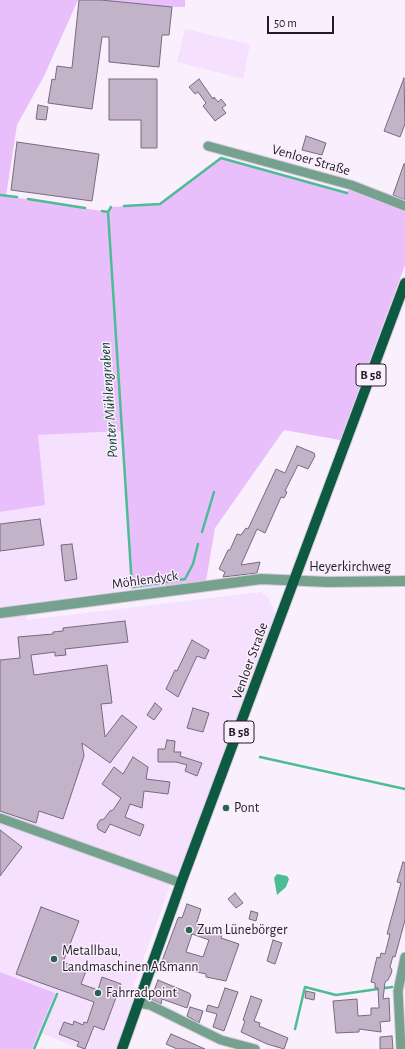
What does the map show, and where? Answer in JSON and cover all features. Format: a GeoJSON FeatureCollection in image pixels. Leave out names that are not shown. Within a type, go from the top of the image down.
{"type":"FeatureCollection","features":[{"type":"Feature","properties":{"kind":"main road","name":"Venloer Straße"},"geometry":{"type":"LineString","coordinates":[[122,1049],[181,883],[405,283]]}},
{"type":"Feature","properties":{"kind":"street","name":"Venloer Straße"},"geometry":{"type":"LineString","coordinates":[[208,146],[351,186],[405,206]]}},
{"type":"Feature","properties":{"kind":"street","name":"Möhlendyck"},"geometry":{"type":"LineString","coordinates":[[0,614],[261,579],[295,580]]}},
{"type":"Feature","properties":{"kind":"street","name":"Heyerkirchweg"},"geometry":{"type":"LineString","coordinates":[[295,580],[328,582],[405,581]]}},
{"type":"Feature","properties":{"kind":"street"},"geometry":{"type":"LineString","coordinates":[[0,818],[181,883]]}},
{"type":"Feature","properties":{"kind":"street"},"geometry":{"type":"LineString","coordinates":[[401,1049],[398,991],[405,957]]}},
{"type":"Feature","properties":{"kind":"street"},"geometry":{"type":"LineString","coordinates":[[138,1003],[150,1005],[221,1045],[255,1049]]}},
{"type":"Feature","properties":{"kind":"shaded area"},"geometry":{"type":"Polygon","coordinates":[[[0,0],[78,0],[44,76],[17,125],[6,196],[108,212],[111,207],[160,204],[221,158],[346,193],[349,189],[405,210],[405,265],[340,440],[284,430],[215,528],[206,581],[132,589],[122,431],[38,435],[45,505],[0,512],[0,0]]]}},
{"type":"Feature","properties":{"kind":"shaded area"},"geometry":{"type":"Polygon","coordinates":[[[101,0],[185,0],[185,7],[172,7],[101,0]]]}},
{"type":"Feature","properties":{"kind":"shaded area"},"geometry":{"type":"Polygon","coordinates":[[[185,29],[250,44],[243,79],[177,62],[185,29]]]}},
{"type":"Feature","properties":{"kind":"shaded area"},"geometry":{"type":"Polygon","coordinates":[[[122,431],[132,589],[0,607],[0,512],[45,505],[37,435],[122,431]]]}},
{"type":"Feature","properties":{"kind":"shaded area"},"geometry":{"type":"Polygon","coordinates":[[[261,592],[268,597],[276,616],[184,861],[170,886],[133,987],[143,990],[122,1049],[81,1049],[39,1032],[54,993],[0,972],[0,613],[26,610],[27,620],[261,592]]]}},
{"type":"Feature","properties":{"kind":"shaded area"},"geometry":{"type":"Polygon","coordinates":[[[277,874],[287,876],[289,879],[286,887],[277,895],[274,878],[277,874]]]}},
{"type":"Feature","properties":{"kind":"shaded area"},"geometry":{"type":"Polygon","coordinates":[[[0,972],[55,993],[32,1049],[0,1049],[0,972]]]}},
{"type":"Feature","properties":{"kind":"building"},"geometry":{"type":"Polygon","coordinates":[[[79,0],[101,0],[172,7],[169,35],[162,35],[159,67],[109,62],[109,37],[102,37],[92,109],[48,103],[52,79],[55,80],[57,66],[72,68],[79,0]]]}},
{"type":"Feature","properties":{"kind":"building"},"geometry":{"type":"Polygon","coordinates":[[[404,78],[405,124],[400,137],[384,131],[404,78]]]}},
{"type":"Feature","properties":{"kind":"building"},"geometry":{"type":"Polygon","coordinates":[[[109,79],[157,79],[157,148],[141,148],[141,120],[109,120],[109,79]]]}},
{"type":"Feature","properties":{"kind":"building"},"geometry":{"type":"Polygon","coordinates":[[[199,79],[213,99],[214,97],[218,102],[221,99],[226,105],[222,108],[226,113],[215,121],[203,106],[206,103],[198,92],[195,94],[189,87],[199,79]]]}},
{"type":"Feature","properties":{"kind":"building"},"geometry":{"type":"Polygon","coordinates":[[[38,105],[48,107],[46,120],[36,119],[38,105]]]}},
{"type":"Feature","properties":{"kind":"building"},"geometry":{"type":"Polygon","coordinates":[[[306,136],[326,143],[322,155],[302,150],[306,136]]]}},
{"type":"Feature","properties":{"kind":"building"},"geometry":{"type":"Polygon","coordinates":[[[17,142],[99,154],[92,201],[11,190],[17,142]]]}},
{"type":"Feature","properties":{"kind":"building"},"geometry":{"type":"Polygon","coordinates":[[[405,164],[405,200],[393,195],[405,164]]]}},
{"type":"Feature","properties":{"kind":"building"},"geometry":{"type":"Polygon","coordinates":[[[297,446],[314,453],[315,456],[308,469],[298,465],[285,491],[287,492],[284,498],[281,497],[265,533],[257,529],[241,565],[260,562],[257,573],[223,577],[225,572],[219,569],[237,534],[241,535],[246,528],[248,529],[276,469],[285,473],[297,446]]]}},
{"type":"Feature","properties":{"kind":"building"},"geometry":{"type":"Polygon","coordinates":[[[40,519],[44,545],[0,551],[0,524],[40,519]]]}},
{"type":"Feature","properties":{"kind":"building"},"geometry":{"type":"Polygon","coordinates":[[[72,544],[77,579],[65,581],[61,545],[72,544]]]}},
{"type":"Feature","properties":{"kind":"building"},"geometry":{"type":"Polygon","coordinates":[[[125,621],[128,642],[65,649],[66,655],[55,656],[55,652],[31,655],[34,675],[107,665],[112,703],[101,704],[105,737],[122,715],[137,727],[110,763],[82,743],[84,756],[63,819],[39,811],[36,823],[0,811],[0,660],[20,658],[18,637],[53,634],[53,632],[63,631],[63,628],[125,621]]]}},
{"type":"Feature","properties":{"kind":"building"},"geometry":{"type":"Polygon","coordinates":[[[192,640],[209,650],[205,659],[197,656],[178,697],[166,689],[175,670],[177,671],[192,640]]]}},
{"type":"Feature","properties":{"kind":"building"},"geometry":{"type":"Polygon","coordinates":[[[155,703],[162,709],[154,720],[147,715],[155,703]]]}},
{"type":"Feature","properties":{"kind":"building"},"geometry":{"type":"Polygon","coordinates":[[[193,708],[209,713],[203,732],[187,728],[193,708]]]}},
{"type":"Feature","properties":{"kind":"building"},"geometry":{"type":"Polygon","coordinates":[[[167,740],[175,741],[174,752],[181,752],[180,756],[202,763],[197,776],[185,771],[187,765],[176,762],[158,762],[158,749],[165,749],[167,740]]]}},
{"type":"Feature","properties":{"kind":"building"},"geometry":{"type":"Polygon","coordinates":[[[133,757],[148,767],[146,779],[170,782],[168,794],[144,791],[142,808],[130,804],[125,817],[144,825],[140,836],[110,824],[105,833],[98,829],[97,825],[100,820],[104,819],[110,811],[113,810],[121,798],[102,784],[114,767],[123,774],[133,757]]]}},
{"type":"Feature","properties":{"kind":"building"},"geometry":{"type":"Polygon","coordinates":[[[0,830],[22,847],[0,876],[0,830]]]}},
{"type":"Feature","properties":{"kind":"building"},"geometry":{"type":"Polygon","coordinates":[[[403,862],[405,863],[405,920],[395,957],[393,956],[390,967],[392,970],[391,974],[385,982],[383,999],[389,998],[390,1021],[380,1022],[381,1032],[359,1029],[359,1032],[336,1033],[333,1001],[357,999],[358,1016],[371,1015],[371,1008],[379,1008],[378,988],[375,988],[375,983],[371,982],[377,957],[380,958],[381,953],[385,954],[390,934],[387,934],[401,883],[397,882],[403,862]]]}},
{"type":"Feature","properties":{"kind":"building"},"geometry":{"type":"Polygon","coordinates":[[[235,893],[243,903],[236,908],[228,899],[235,893]]]}},
{"type":"Feature","properties":{"kind":"building"},"geometry":{"type":"Polygon","coordinates":[[[187,904],[201,909],[196,925],[222,934],[221,938],[239,944],[226,981],[206,977],[206,974],[174,967],[175,964],[162,961],[178,918],[182,918],[187,904]],[[192,934],[186,952],[203,957],[209,940],[192,934]]]}},
{"type":"Feature","properties":{"kind":"building"},"geometry":{"type":"Polygon","coordinates":[[[41,907],[79,921],[63,962],[86,971],[81,984],[98,990],[102,977],[121,984],[104,1030],[94,1026],[85,1049],[77,1046],[79,1042],[59,1034],[64,1022],[73,1025],[74,1021],[83,1025],[84,1022],[87,1023],[94,1002],[16,974],[41,907]]]}},
{"type":"Feature","properties":{"kind":"building"},"geometry":{"type":"Polygon","coordinates":[[[251,911],[258,913],[256,921],[249,919],[251,911]]]}},
{"type":"Feature","properties":{"kind":"building"},"geometry":{"type":"Polygon","coordinates":[[[273,940],[282,943],[275,964],[267,961],[273,940]]]}},
{"type":"Feature","properties":{"kind":"building"},"geometry":{"type":"Polygon","coordinates":[[[158,980],[189,993],[191,995],[187,1008],[162,999],[161,1004],[151,999],[158,980]]]}},
{"type":"Feature","properties":{"kind":"building"},"geometry":{"type":"Polygon","coordinates":[[[225,988],[238,992],[224,1031],[213,1027],[217,1014],[206,1011],[208,1005],[218,1008],[225,988]]]}},
{"type":"Feature","properties":{"kind":"building"},"geometry":{"type":"Polygon","coordinates":[[[306,991],[315,993],[314,1000],[305,998],[306,991]]]}},
{"type":"Feature","properties":{"kind":"building"},"geometry":{"type":"Polygon","coordinates":[[[251,996],[262,1000],[254,1021],[260,1023],[259,1026],[288,1038],[284,1049],[267,1044],[241,1032],[245,1021],[243,1020],[251,996]]]}},
{"type":"Feature","properties":{"kind":"building"},"geometry":{"type":"Polygon","coordinates":[[[190,1007],[203,1011],[199,1023],[187,1016],[190,1007]]]}},
{"type":"Feature","properties":{"kind":"building"},"geometry":{"type":"Polygon","coordinates":[[[171,1034],[205,1049],[177,1049],[166,1044],[171,1034]]]}},
{"type":"Feature","properties":{"kind":"building"},"geometry":{"type":"Polygon","coordinates":[[[392,1036],[393,1049],[380,1049],[380,1037],[392,1036]]]}},
{"type":"Feature","properties":{"kind":"waterway"},"geometry":{"type":"LineString","coordinates":[[124,206],[160,204],[221,158],[347,193]]}},
{"type":"Feature","properties":{"kind":"waterway"},"geometry":{"type":"LineString","coordinates":[[0,195],[17,197]]}},
{"type":"Feature","properties":{"kind":"waterway"},"geometry":{"type":"LineString","coordinates":[[28,199],[85,208]]}},
{"type":"Feature","properties":{"kind":"waterway","name":"Ponter Mühlengraben"},"geometry":{"type":"LineString","coordinates":[[102,211],[108,212],[111,207]]}},
{"type":"Feature","properties":{"kind":"waterway","name":"Ponter Mühlengraben"},"geometry":{"type":"LineString","coordinates":[[108,212],[132,587],[185,579],[193,564],[198,544]]}},
{"type":"Feature","properties":{"kind":"waterway"},"geometry":{"type":"LineString","coordinates":[[202,532],[214,492]]}},
{"type":"Feature","properties":{"kind":"waterway"},"geometry":{"type":"LineString","coordinates":[[260,757],[405,789]]}},
{"type":"Feature","properties":{"kind":"waterway"},"geometry":{"type":"LineString","coordinates":[[295,1029],[305,987],[336,995],[392,987]]}},
{"type":"Feature","properties":{"kind":"waterway"},"geometry":{"type":"LineString","coordinates":[[34,1049],[57,994]]}},
{"type":"Feature","properties":{"kind":"place","name":"Pont"},"geometry":{"type":"Point","coordinates":[226,808]}},
{"type":"Feature","properties":{"kind":"place","name":"Zum Lünebörger"},"geometry":{"type":"Point","coordinates":[189,930]}},
{"type":"Feature","properties":{"kind":"place","name":"Metallbau, Landmaschinen Aßmann"},"geometry":{"type":"Point","coordinates":[54,959]}},
{"type":"Feature","properties":{"kind":"place","name":"Fahrradpoint"},"geometry":{"type":"Point","coordinates":[98,993]}}]}
